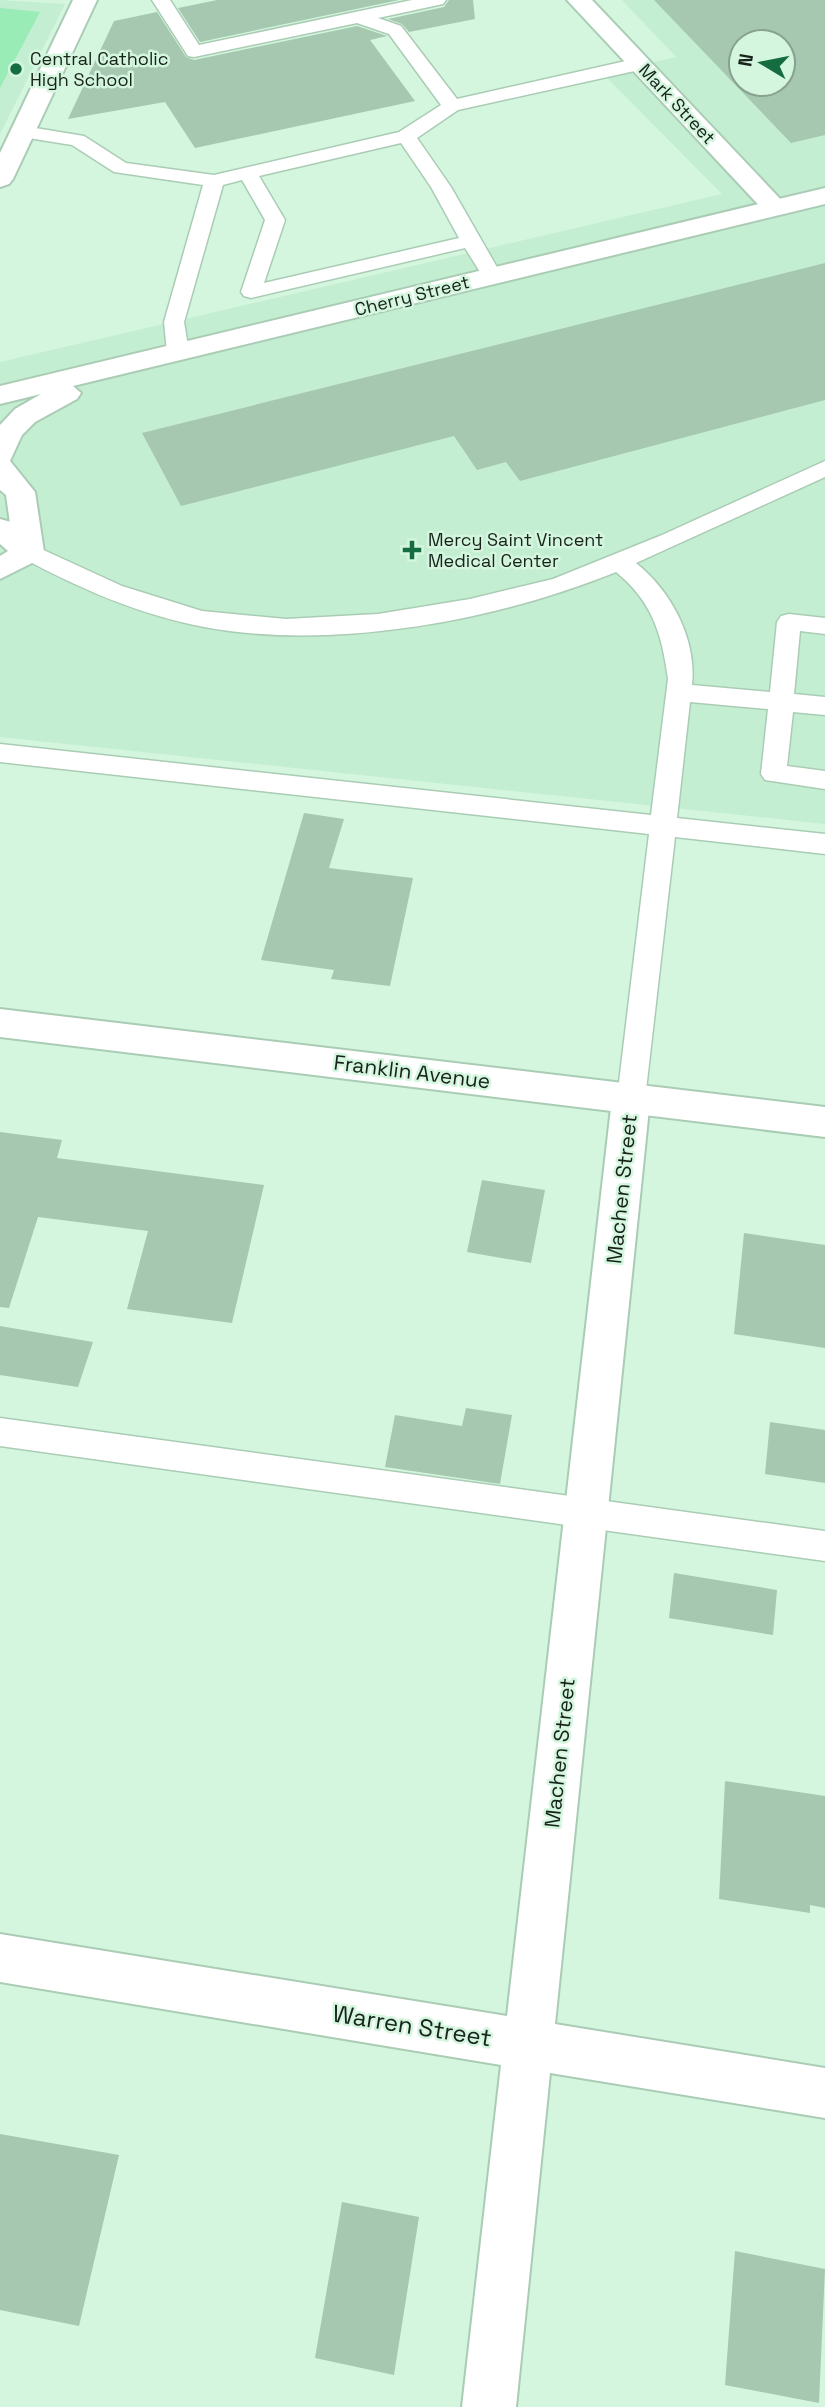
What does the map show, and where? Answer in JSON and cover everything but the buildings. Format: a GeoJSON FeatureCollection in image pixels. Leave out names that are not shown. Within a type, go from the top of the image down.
{"type":"FeatureCollection","features":[{"type":"Feature","properties":{"kind":"street"},"geometry":{"type":"LineString","coordinates":[[0,179],[85,0]]}},
{"type":"Feature","properties":{"kind":"street","name":"Mark Street"},"geometry":{"type":"LineString","coordinates":[[579,0],[775,208]]}},
{"type":"Feature","properties":{"kind":"street","name":"Cherry Street"},"geometry":{"type":"LineString","coordinates":[[0,395],[825,196]]}},
{"type":"Feature","properties":{"kind":"street"},"geometry":{"type":"LineString","coordinates":[[0,455],[13,425],[36,405],[175,353]]}},
{"type":"Feature","properties":{"kind":"street"},"geometry":{"type":"LineString","coordinates":[[0,468],[4,477],[20,492],[29,552]]}},
{"type":"Feature","properties":{"kind":"street"},"geometry":{"type":"LineString","coordinates":[[0,529],[29,552]]}},
{"type":"Feature","properties":{"kind":"street"},"geometry":{"type":"LineString","coordinates":[[0,569],[29,552]]}},
{"type":"Feature","properties":{"kind":"street","name":"Franklin Avenue"},"geometry":{"type":"LineString","coordinates":[[0,1023],[825,1122]]}},
{"type":"Feature","properties":{"kind":"street","name":"Machen Street"},"geometry":{"type":"LineString","coordinates":[[489,2407],[631,1099]]}},
{"type":"Feature","properties":{"kind":"street","name":"Warren Street"},"geometry":{"type":"LineString","coordinates":[[0,1958],[825,2092]]}},
{"type":"Feature","properties":{"kind":"lane"},"geometry":{"type":"LineString","coordinates":[[161,0],[194,52],[437,0]]}},
{"type":"Feature","properties":{"kind":"lane"},"geometry":{"type":"LineString","coordinates":[[358,17],[395,30],[452,106]]}},
{"type":"Feature","properties":{"kind":"lane"},"geometry":{"type":"LineString","coordinates":[[23,132],[77,140],[121,168],[214,181],[406,136],[452,106],[639,64]]}},
{"type":"Feature","properties":{"kind":"lane"},"geometry":{"type":"LineString","coordinates":[[406,136],[441,187],[492,276]]}},
{"type":"Feature","properties":{"kind":"lane"},"geometry":{"type":"LineString","coordinates":[[248,174],[275,220],[251,292],[471,241]]}},
{"type":"Feature","properties":{"kind":"lane"},"geometry":{"type":"LineString","coordinates":[[175,353],[174,322],[214,181]]}},
{"type":"Feature","properties":{"kind":"lane"},"geometry":{"type":"LineString","coordinates":[[29,552],[72,576],[136,601],[204,620],[272,626],[340,625],[405,619],[555,587],[697,532],[825,468]]}},
{"type":"Feature","properties":{"kind":"lane"},"geometry":{"type":"LineString","coordinates":[[619,562],[645,581],[666,611],[675,640],[679,692],[631,1099]]}},
{"type":"Feature","properties":{"kind":"lane"},"geometry":{"type":"LineString","coordinates":[[825,626],[789,622],[774,774],[825,780]]}},
{"type":"Feature","properties":{"kind":"lane"},"geometry":{"type":"LineString","coordinates":[[679,692],[825,706]]}},
{"type":"Feature","properties":{"kind":"lane"},"geometry":{"type":"LineString","coordinates":[[0,753],[825,844]]}},
{"type":"Feature","properties":{"kind":"lane"},"geometry":{"type":"LineString","coordinates":[[0,1432],[825,1546]]}},
{"type":"Feature","properties":{"kind":"shaded area","name":"Central Catholic High School"},"geometry":{"type":"Polygon","coordinates":[[[0,0],[65,4],[0,134],[0,0]]]}},
{"type":"Feature","properties":{"kind":"shaded area","name":"Mercy Saint Vincent Medical Center"},"geometry":{"type":"Polygon","coordinates":[[[622,0],[825,0],[825,824],[0,737],[0,362],[722,194],[603,74],[676,57],[622,0]]]}},
{"type":"Feature","properties":{"kind":"green space"},"geometry":{"type":"Polygon","coordinates":[[[0,8],[40,12],[0,88],[0,8]]]}},
{"type":"Feature","properties":{"kind":"place","name":"Central Catholic High School"},"geometry":{"type":"Point","coordinates":[16,69]}},
{"type":"Feature","properties":{"kind":"place","name":"Mercy Saint Vincent Medical Center"},"geometry":{"type":"Point","coordinates":[412,550]}}]}
